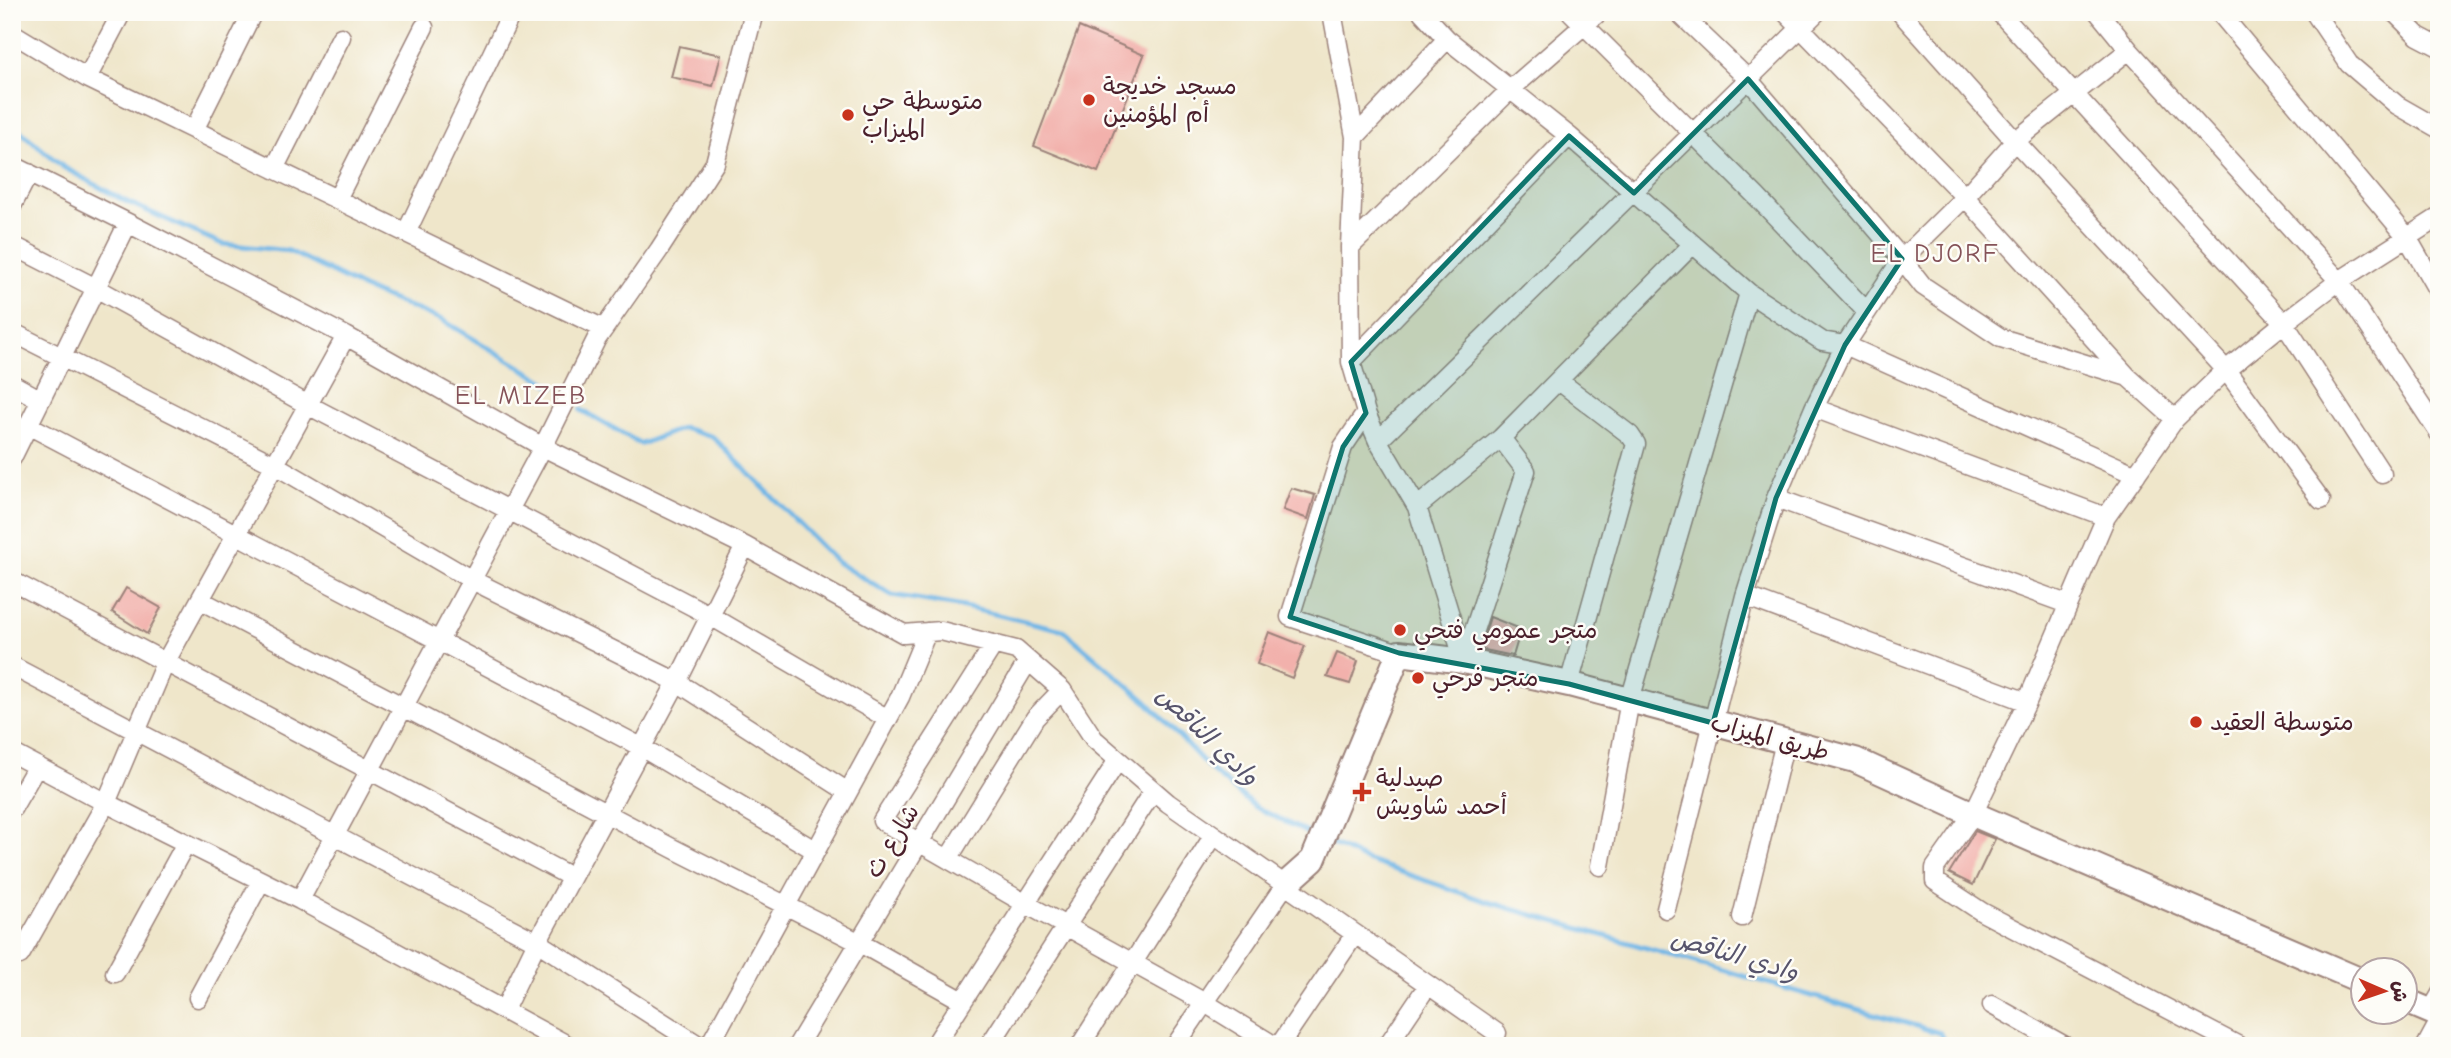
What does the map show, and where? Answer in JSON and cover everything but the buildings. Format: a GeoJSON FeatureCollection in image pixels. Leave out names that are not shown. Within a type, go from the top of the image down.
{"type":"FeatureCollection","features":[{"type":"Feature","properties":{"kind":"street"},"geometry":{"type":"LineString","coordinates":[[87,78],[122,12]]}},
{"type":"Feature","properties":{"kind":"street"},"geometry":{"type":"LineString","coordinates":[[194,130],[253,12]]}},
{"type":"Feature","properties":{"kind":"street"},"geometry":{"type":"LineString","coordinates":[[406,233],[512,12]]}},
{"type":"Feature","properties":{"kind":"street"},"geometry":{"type":"LineString","coordinates":[[300,900],[543,447],[596,340],[715,163],[754,12]]}},
{"type":"Feature","properties":{"kind":"street"},"geometry":{"type":"LineString","coordinates":[[1332,12],[1355,137],[1350,247],[1351,362],[1377,441],[1417,507],[1464,661]]}},
{"type":"Feature","properties":{"kind":"street"},"geometry":{"type":"LineString","coordinates":[[1422,12],[1447,39],[1569,136],[1749,293],[1822,341],[1844,345],[2136,475]]}},
{"type":"Feature","properties":{"kind":"street"},"geometry":{"type":"LineString","coordinates":[[1350,247],[1511,89],[1577,19],[1599,12]]}},
{"type":"Feature","properties":{"kind":"street"},"geometry":{"type":"LineString","coordinates":[[1678,12],[1748,79],[1923,286],[2001,338],[2128,377]]}},
{"type":"Feature","properties":{"kind":"street"},"geometry":{"type":"LineString","coordinates":[[1785,12],[1965,197],[2128,377],[2175,419]]}},
{"type":"Feature","properties":{"kind":"street"},"geometry":{"type":"LineString","coordinates":[[1377,441],[1817,12]]}},
{"type":"Feature","properties":{"kind":"street"},"geometry":{"type":"LineString","coordinates":[[1900,12],[2227,370],[2321,500]]}},
{"type":"Feature","properties":{"kind":"street"},"geometry":{"type":"LineString","coordinates":[[1999,12],[2284,323],[2382,474]]}},
{"type":"Feature","properties":{"kind":"street"},"geometry":{"type":"LineString","coordinates":[[2098,12],[2129,50],[2339,281],[2439,433]]}},
{"type":"Feature","properties":{"kind":"street"},"geometry":{"type":"LineString","coordinates":[[2218,12],[2230,20],[2407,237],[2439,293]]}},
{"type":"Feature","properties":{"kind":"street"},"geometry":{"type":"LineString","coordinates":[[2314,12],[2350,64],[2397,105],[2439,129]]}},
{"type":"Feature","properties":{"kind":"street"},"geometry":{"type":"LineString","coordinates":[[2394,12],[2418,36],[2439,47]]}},
{"type":"Feature","properties":{"kind":"street"},"geometry":{"type":"LineString","coordinates":[[1577,19],[1694,134],[1867,312]]}},
{"type":"Feature","properties":{"kind":"street"},"geometry":{"type":"LineString","coordinates":[[337,199],[424,27]]}},
{"type":"Feature","properties":{"kind":"street"},"geometry":{"type":"LineString","coordinates":[[12,33],[87,78],[604,329]]}},
{"type":"Feature","properties":{"kind":"street"},"geometry":{"type":"LineString","coordinates":[[274,169],[341,37]]}},
{"type":"Feature","properties":{"kind":"street"},"geometry":{"type":"LineString","coordinates":[[1355,137],[1447,39]]}},
{"type":"Feature","properties":{"kind":"street"},"geometry":{"type":"LineString","coordinates":[[1666,909],[1745,596],[1776,498],[1844,345],[1902,258],[1965,197],[2015,141],[2129,50]]}},
{"type":"Feature","properties":{"kind":"street"},"geometry":{"type":"LineString","coordinates":[[1351,362],[1569,136]]}},
{"type":"Feature","properties":{"kind":"street"},"geometry":{"type":"LineString","coordinates":[[12,206],[20,169],[346,337],[543,447],[745,547],[904,634],[941,631],[1016,650],[1062,690],[1094,739],[1153,791],[1497,1033]]}},
{"type":"Feature","properties":{"kind":"street"},"geometry":{"type":"LineString","coordinates":[[2239,1046],[1982,912],[1935,881],[1935,868],[1973,814],[2027,702],[2106,517],[2175,419],[2227,370],[2284,323],[2339,281],[2439,217]]}},
{"type":"Feature","properties":{"kind":"street"},"geometry":{"type":"LineString","coordinates":[[12,457],[128,223]]}},
{"type":"Feature","properties":{"kind":"street"},"geometry":{"type":"LineString","coordinates":[[1417,507],[1501,438],[1693,244]]}},
{"type":"Feature","properties":{"kind":"street"},"geometry":{"type":"LineString","coordinates":[[12,245],[96,288],[308,405],[709,615],[888,719]]}},
{"type":"Feature","properties":{"kind":"street"},"geometry":{"type":"LineString","coordinates":[[1600,866],[1630,700],[1749,293]]}},
{"type":"Feature","properties":{"kind":"street"},"geometry":{"type":"LineString","coordinates":[[12,332],[275,465],[472,580],[677,682],[849,792]]}},
{"type":"Feature","properties":{"kind":"street"},"geometry":{"type":"LineString","coordinates":[[20,955],[106,803],[165,663],[346,337]]}},
{"type":"Feature","properties":{"kind":"street"},"geometry":{"type":"LineString","coordinates":[[1559,381],[1630,435],[1636,444],[1569,684]]}},
{"type":"Feature","properties":{"kind":"street"},"geometry":{"type":"LineString","coordinates":[[12,384],[41,400]]}},
{"type":"Feature","properties":{"kind":"street"},"geometry":{"type":"LineString","coordinates":[[1814,408],[2106,517]]}},
{"type":"Feature","properties":{"kind":"street"},"geometry":{"type":"LineString","coordinates":[[1175,1046],[1285,885],[1313,860],[1399,653],[1290,617],[1343,447],[1366,413]]}},
{"type":"Feature","properties":{"kind":"street"},"geometry":{"type":"LineString","coordinates":[[28,425],[641,747],[816,850]]}},
{"type":"Feature","properties":{"kind":"street"},"geometry":{"type":"LineString","coordinates":[[1464,661],[1526,471],[1501,438]]}},
{"type":"Feature","properties":{"kind":"street"},"geometry":{"type":"LineString","coordinates":[[1776,498],[2067,604]]}},
{"type":"Feature","properties":{"kind":"street"},"geometry":{"type":"LineString","coordinates":[[504,1010],[537,942],[677,682],[745,547]]}},
{"type":"Feature","properties":{"kind":"street"},"geometry":{"type":"LineString","coordinates":[[12,581],[571,877]]}},
{"type":"Feature","properties":{"kind":"street"},"geometry":{"type":"LineString","coordinates":[[1745,596],[2027,702]]}},
{"type":"Feature","properties":{"kind":"street"},"geometry":{"type":"LineString","coordinates":[[200,600],[860,943],[963,1001]]}},
{"type":"Feature","properties":{"kind":"street"},"geometry":{"type":"LineString","coordinates":[[709,1046],[900,697],[927,632]]}},
{"type":"Feature","properties":{"kind":"street"},"geometry":{"type":"LineString","coordinates":[[994,644],[882,821],[1277,1046],[1355,934]]}},
{"type":"Feature","properties":{"kind":"street","name":"طريق الميزاب"},"geometry":{"type":"LineString","coordinates":[[1399,653],[1464,661],[1569,684],[1855,760],[1973,814],[2350,976]]}},
{"type":"Feature","properties":{"kind":"street","name":"شارع ث"},"geometry":{"type":"LineString","coordinates":[[797,1046],[1028,661]]}},
{"type":"Feature","properties":{"kind":"street"},"geometry":{"type":"LineString","coordinates":[[12,666],[537,942],[700,1046]]}},
{"type":"Feature","properties":{"kind":"street"},"geometry":{"type":"LineString","coordinates":[[948,859],[1035,718],[1062,690]]}},
{"type":"Feature","properties":{"kind":"street"},"geometry":{"type":"LineString","coordinates":[[1742,917],[1785,741]]}},
{"type":"Feature","properties":{"kind":"street"},"geometry":{"type":"LineString","coordinates":[[12,752],[106,803],[300,900],[569,1046]]}},
{"type":"Feature","properties":{"kind":"street"},"geometry":{"type":"LineString","coordinates":[[934,1046],[1118,760]]}},
{"type":"Feature","properties":{"kind":"street"},"geometry":{"type":"LineString","coordinates":[[12,809],[37,766]]}},
{"type":"Feature","properties":{"kind":"street"},"geometry":{"type":"LineString","coordinates":[[989,1046],[1153,791]]}},
{"type":"Feature","properties":{"kind":"street"},"geometry":{"type":"LineString","coordinates":[[1080,1046],[1214,835]]}},
{"type":"Feature","properties":{"kind":"street"},"geometry":{"type":"LineString","coordinates":[[115,972],[186,843]]}},
{"type":"Feature","properties":{"kind":"street"},"geometry":{"type":"LineString","coordinates":[[198,998],[261,881]]}},
{"type":"Feature","properties":{"kind":"street"},"geometry":{"type":"LineString","coordinates":[[1387,1046],[1428,985]]}},
{"type":"Feature","properties":{"kind":"street"},"geometry":{"type":"LineString","coordinates":[[1992,1005],[2065,1046]]}},
{"type":"Feature","properties":{"kind":"street"},"geometry":{"type":"LineString","coordinates":[[2426,1046],[2427,1012]]}},
{"type":"Feature","properties":{"kind":"lane"},"geometry":{"type":"LineString","coordinates":[[2427,1012],[2439,988]]}},
{"type":"Feature","properties":{"kind":"highlighted area"},"geometry":{"type":"Polygon","coordinates":[[[1748,79],[1902,259],[1845,345],[1776,498],[1713,723],[1569,684],[1399,653],[1290,617],[1343,447],[1366,413],[1351,362],[1569,136],[1634,193],[1748,79]]]}},
{"type":"Feature","properties":{"kind":"waterway"},"geometry":{"type":"LineString","coordinates":[[12,129],[19,130],[63,167],[125,201],[222,244],[289,251],[363,288],[442,320],[554,387]]}},
{"type":"Feature","properties":{"kind":"waterway","name":"وادي الناقص"},"geometry":{"type":"LineString","coordinates":[[581,410],[641,444],[683,428],[713,437],[838,563],[892,595],[964,607],[1063,630],[1147,702],[1213,772],[1255,807],[1316,837]]}},
{"type":"Feature","properties":{"kind":"waterway","name":"وادي الناقص"},"geometry":{"type":"LineString","coordinates":[[1328,842],[1363,859],[1488,902],[1940,1033],[1946,1046]]}},
{"type":"Feature","properties":{"kind":"place","name":"مسجد خديجة أم المؤمنين"},"geometry":{"type":"Point","coordinates":[1089,100]}},
{"type":"Feature","properties":{"kind":"place","name":"متوسطة حي الميزاب"},"geometry":{"type":"Point","coordinates":[848,115]}},
{"type":"Feature","properties":{"kind":"place","name":"متجر عمومي فتحي"},"geometry":{"type":"Point","coordinates":[1400,630]}},
{"type":"Feature","properties":{"kind":"place","name":"متجر فرحي"},"geometry":{"type":"Point","coordinates":[1418,678]}},
{"type":"Feature","properties":{"kind":"place","name":"متوسطة العقيد"},"geometry":{"type":"Point","coordinates":[2196,722]}},
{"type":"Feature","properties":{"kind":"place","name":"صيدلية أحمد شاويش"},"geometry":{"type":"Point","coordinates":[1362,792]}},
{"type":"Feature","properties":{"kind":"district","name":"EL DJORF"},"geometry":{"type":"Point","coordinates":[1935,253]}},
{"type":"Feature","properties":{"kind":"district","name":"EL MIZEB"},"geometry":{"type":"Point","coordinates":[521,395]}}]}
